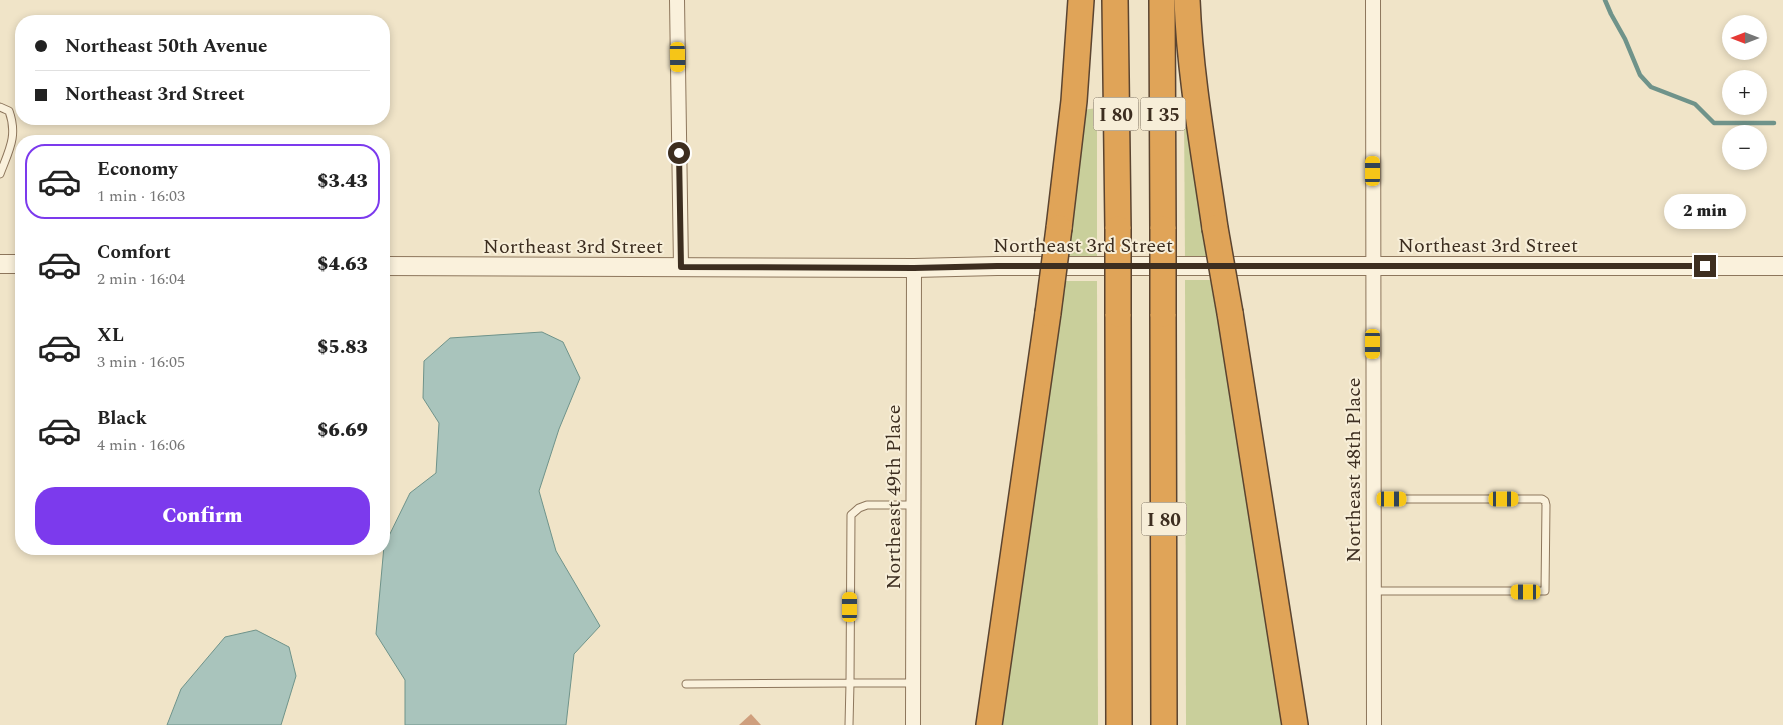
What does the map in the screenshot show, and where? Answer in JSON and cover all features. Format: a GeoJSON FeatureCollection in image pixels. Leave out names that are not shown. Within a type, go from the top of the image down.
{"type":"FeatureCollection","features":[{"type":"Feature","properties":{"kind":"highway"},"geometry":{"type":"LineString","coordinates":[[989,725],[1060,228],[1074,100],[1081,0]]}},
{"type":"Feature","properties":{"kind":"highway","name":"I 80"},"geometry":{"type":"LineString","coordinates":[[1115,0],[1118,229],[1119,725]]}},
{"type":"Feature","properties":{"kind":"highway","name":"I 35"},"geometry":{"type":"LineString","coordinates":[[1162,0],[1163,229]]}},
{"type":"Feature","properties":{"kind":"highway"},"geometry":{"type":"LineString","coordinates":[[1187,0],[1188,28],[1198,110],[1295,725]]}},
{"type":"Feature","properties":{"kind":"highway","name":"I 80"},"geometry":{"type":"LineString","coordinates":[[1163,229],[1164,725]]}},
{"type":"Feature","properties":{"kind":"street"},"geometry":{"type":"LineString","coordinates":[[676,0],[681,267]]}},
{"type":"Feature","properties":{"kind":"street","name":"Northeast 48th Place"},"geometry":{"type":"LineString","coordinates":[[1373,0],[1374,725]]}},
{"type":"Feature","properties":{"kind":"street"},"geometry":{"type":"LineString","coordinates":[[0,264],[15,264]]}},
{"type":"Feature","properties":{"kind":"street","name":"Northeast 3rd Street"},"geometry":{"type":"LineString","coordinates":[[390,266],[914,268],[997,266],[1783,266]]}},
{"type":"Feature","properties":{"kind":"street","name":"Northeast 49th Place"},"geometry":{"type":"LineString","coordinates":[[913,725],[914,268]]}},
{"type":"Feature","properties":{"kind":"lane"},"geometry":{"type":"LineString","coordinates":[[0,106],[9,111],[14,125],[12,141],[0,174]]}},
{"type":"Feature","properties":{"kind":"lane"},"geometry":{"type":"LineString","coordinates":[[1373,499],[1542,499],[1546,505],[1546,524],[1545,592],[1373,592]]}},
{"type":"Feature","properties":{"kind":"lane"},"geometry":{"type":"LineString","coordinates":[[849,725],[851,515],[859,508],[868,505],[913,505]]}},
{"type":"Feature","properties":{"kind":"lane"},"geometry":{"type":"LineString","coordinates":[[686,684],[913,683]]}},
{"type":"Feature","properties":{"kind":"green space"},"geometry":{"type":"Polygon","coordinates":[[[1097,108],[1097,257],[1065,257],[1083,110],[1097,108]]]}},
{"type":"Feature","properties":{"kind":"green space"},"geometry":{"type":"Polygon","coordinates":[[[1189,110],[1211,260],[1185,260],[1184,111],[1189,110]]]}},
{"type":"Feature","properties":{"kind":"green space"},"geometry":{"type":"Polygon","coordinates":[[[1185,280],[1214,280],[1285,725],[1186,725],[1185,280]]]}},
{"type":"Feature","properties":{"kind":"green space"},"geometry":{"type":"Polygon","coordinates":[[[1062,281],[1097,281],[1098,725],[997,725],[1062,281]]]}},
{"type":"Feature","properties":{"kind":"water"},"geometry":{"type":"Polygon","coordinates":[[[542,332],[563,342],[580,378],[559,429],[539,491],[556,551],[600,626],[574,654],[566,725],[405,725],[405,680],[376,634],[383,555],[390,555],[390,534],[410,493],[436,473],[439,423],[423,398],[424,361],[450,338],[542,332]]]}},
{"type":"Feature","properties":{"kind":"water"},"geometry":{"type":"Polygon","coordinates":[[[256,630],[289,647],[296,676],[281,725],[167,725],[181,689],[225,637],[256,630]]]}},
{"type":"Feature","properties":{"kind":"building"},"geometry":{"type":"Polygon","coordinates":[[[751,714],[761,725],[739,725],[751,714]]]}},
{"type":"Feature","properties":{"kind":"waterway"},"geometry":{"type":"LineString","coordinates":[[1605,0],[1625,39],[1640,75],[1651,87],[1695,104],[1714,123],[1774,123]]}},
{"type":"Feature","properties":{"kind":"route"},"geometry":{"type":"LineString","coordinates":[[679,153],[681,267],[1705,266]]}}]}
